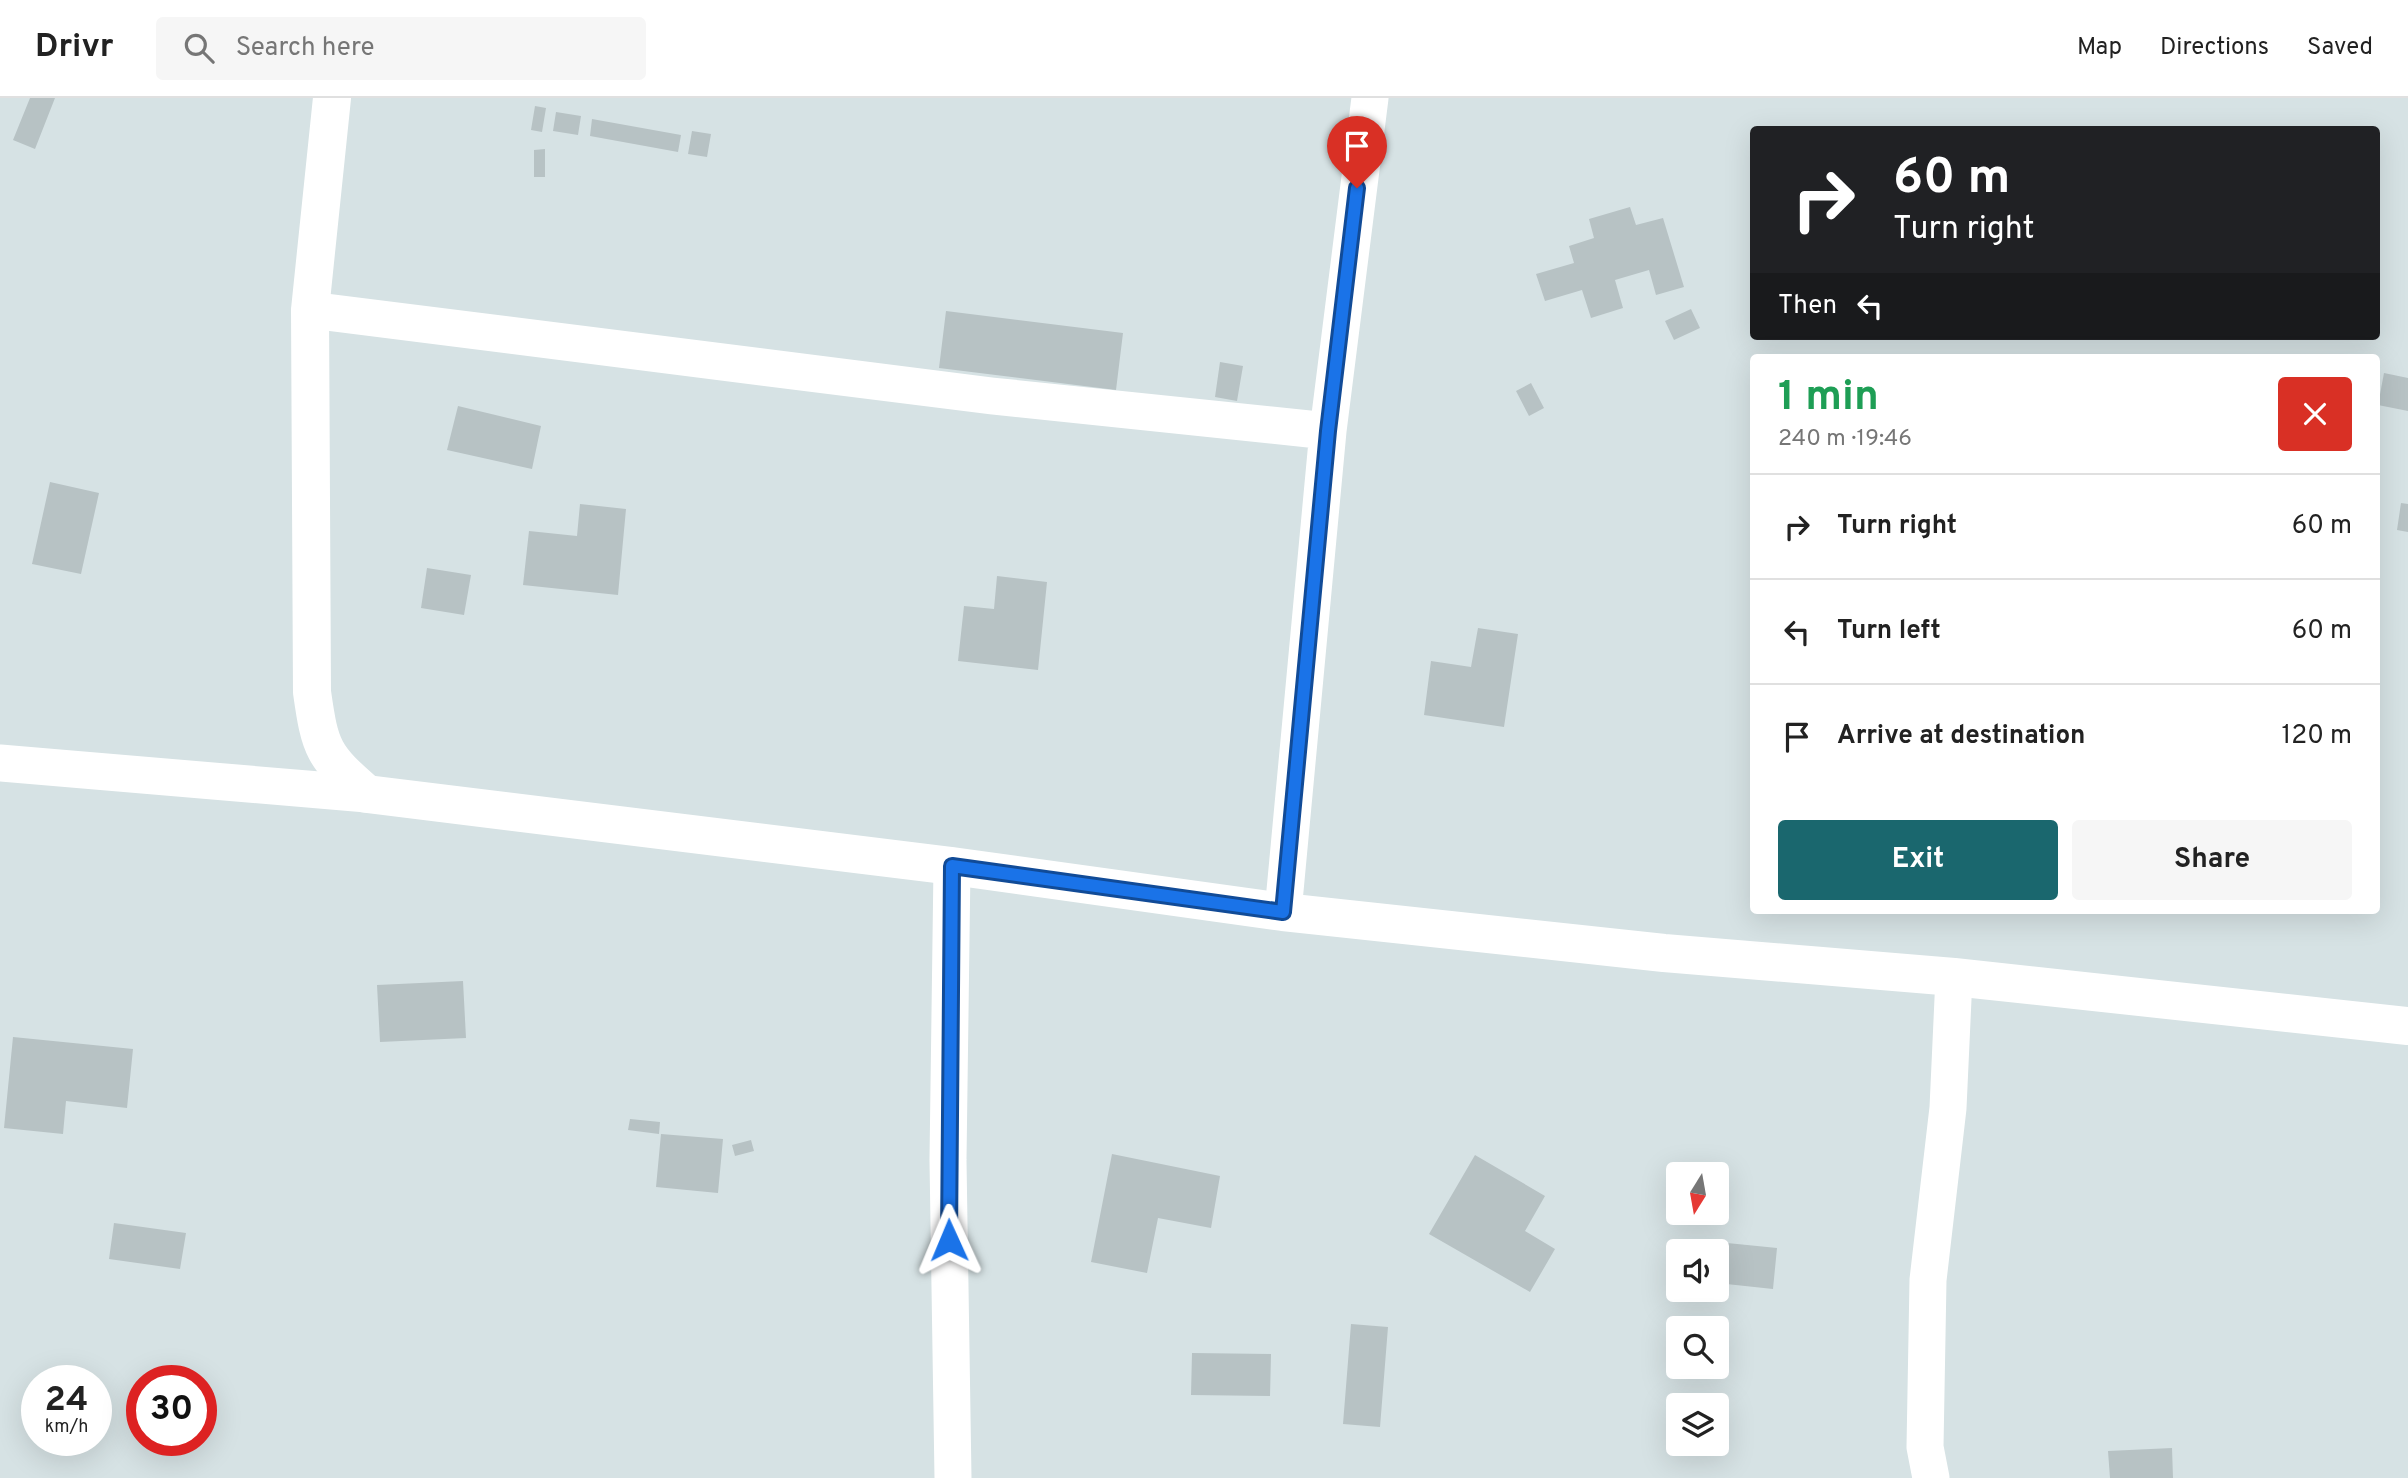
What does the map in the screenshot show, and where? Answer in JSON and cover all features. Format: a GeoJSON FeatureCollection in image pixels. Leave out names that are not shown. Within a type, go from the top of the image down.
{"type":"FeatureCollection","features":[{"type":"Feature","properties":{"kind":"street"},"geometry":{"type":"LineString","coordinates":[[332,98],[310,310],[312,692],[318,734],[333,765],[367,794]]}},
{"type":"Feature","properties":{"kind":"street"},"geometry":{"type":"LineString","coordinates":[[1283,912],[1328,431],[1370,98]]}},
{"type":"Feature","properties":{"kind":"street"},"geometry":{"type":"LineString","coordinates":[[310,310],[979,394],[1328,431]]}},
{"type":"Feature","properties":{"kind":"street"},"geometry":{"type":"LineString","coordinates":[[0,762],[367,794],[952,866],[1283,912],[1664,953],[1954,976],[2408,1026]]}},
{"type":"Feature","properties":{"kind":"street"},"geometry":{"type":"LineString","coordinates":[[952,866],[948,1160],[953,1478]]}},
{"type":"Feature","properties":{"kind":"street"},"geometry":{"type":"LineString","coordinates":[[1931,1478],[1925,1447],[1928,1280],[1948,1108],[1954,976]]}},
{"type":"Feature","properties":{"kind":"building"},"geometry":{"type":"Polygon","coordinates":[[[30,98],[55,98],[35,149],[13,140],[30,98]]]}},
{"type":"Feature","properties":{"kind":"building"},"geometry":{"type":"Polygon","coordinates":[[[535,106],[546,108],[542,132],[531,130],[535,106]]]}},
{"type":"Feature","properties":{"kind":"building"},"geometry":{"type":"Polygon","coordinates":[[[556,112],[581,116],[578,135],[553,131],[556,112]]]}},
{"type":"Feature","properties":{"kind":"building"},"geometry":{"type":"Polygon","coordinates":[[[592,119],[681,135],[678,152],[590,136],[592,119]]]}},
{"type":"Feature","properties":{"kind":"building"},"geometry":{"type":"Polygon","coordinates":[[[692,131],[711,134],[707,157],[688,154],[692,131]]]}},
{"type":"Feature","properties":{"kind":"building"},"geometry":{"type":"Polygon","coordinates":[[[545,149],[545,177],[534,177],[534,150],[545,149]]]}},
{"type":"Feature","properties":{"kind":"building"},"geometry":{"type":"Polygon","coordinates":[[[1630,207],[1636,225],[1663,218],[1684,287],[1656,295],[1649,270],[1615,280],[1623,308],[1591,318],[1582,290],[1545,301],[1536,274],[1574,263],[1569,246],[1594,238],[1589,219],[1630,207]]]}},
{"type":"Feature","properties":{"kind":"building"},"geometry":{"type":"Polygon","coordinates":[[[1691,309],[1700,328],[1674,340],[1665,321],[1691,309]]]}},
{"type":"Feature","properties":{"kind":"building"},"geometry":{"type":"Polygon","coordinates":[[[946,311],[1123,333],[1116,390],[939,368],[946,311]]]}},
{"type":"Feature","properties":{"kind":"building"},"geometry":{"type":"Polygon","coordinates":[[[1220,362],[1243,366],[1237,401],[1215,397],[1220,362]]]}},
{"type":"Feature","properties":{"kind":"building"},"geometry":{"type":"Polygon","coordinates":[[[2384,373],[2408,378],[2408,411],[2380,405],[2384,373]]]}},
{"type":"Feature","properties":{"kind":"building"},"geometry":{"type":"Polygon","coordinates":[[[1531,383],[1544,408],[1529,416],[1516,391],[1531,383]]]}},
{"type":"Feature","properties":{"kind":"building"},"geometry":{"type":"Polygon","coordinates":[[[458,406],[541,426],[532,469],[447,450],[458,406]]]}},
{"type":"Feature","properties":{"kind":"building"},"geometry":{"type":"Polygon","coordinates":[[[50,482],[99,493],[81,574],[32,564],[50,482]]]}},
{"type":"Feature","properties":{"kind":"building"},"geometry":{"type":"Polygon","coordinates":[[[2401,503],[2408,504],[2408,532],[2397,530],[2401,503]]]}},
{"type":"Feature","properties":{"kind":"building"},"geometry":{"type":"Polygon","coordinates":[[[580,504],[626,509],[618,595],[523,585],[529,531],[577,536],[580,504]]]}},
{"type":"Feature","properties":{"kind":"building"},"geometry":{"type":"Polygon","coordinates":[[[427,568],[471,575],[464,615],[421,608],[427,568]]]}},
{"type":"Feature","properties":{"kind":"building"},"geometry":{"type":"Polygon","coordinates":[[[997,576],[1047,582],[1038,670],[958,661],[964,606],[994,609],[997,576]]]}},
{"type":"Feature","properties":{"kind":"building"},"geometry":{"type":"Polygon","coordinates":[[[1478,628],[1518,634],[1504,727],[1424,715],[1431,661],[1471,667],[1478,628]]]}},
{"type":"Feature","properties":{"kind":"building"},"geometry":{"type":"Polygon","coordinates":[[[463,981],[466,1038],[380,1042],[377,985],[463,981]]]}},
{"type":"Feature","properties":{"kind":"building"},"geometry":{"type":"Polygon","coordinates":[[[13,1037],[133,1049],[127,1108],[66,1101],[63,1134],[4,1128],[13,1037]]]}},
{"type":"Feature","properties":{"kind":"building"},"geometry":{"type":"Polygon","coordinates":[[[630,1119],[660,1122],[659,1134],[628,1130],[630,1119]]]}},
{"type":"Feature","properties":{"kind":"building"},"geometry":{"type":"Polygon","coordinates":[[[661,1134],[723,1139],[718,1193],[656,1187],[661,1134]]]}},
{"type":"Feature","properties":{"kind":"building"},"geometry":{"type":"Polygon","coordinates":[[[751,1140],[754,1151],[735,1156],[732,1145],[751,1140]]]}},
{"type":"Feature","properties":{"kind":"building"},"geometry":{"type":"Polygon","coordinates":[[[1112,1154],[1220,1176],[1211,1228],[1158,1218],[1147,1273],[1091,1262],[1112,1154]]]}},
{"type":"Feature","properties":{"kind":"building"},"geometry":{"type":"Polygon","coordinates":[[[1475,1155],[1545,1196],[1525,1231],[1555,1249],[1530,1292],[1429,1234],[1475,1155]]]}},
{"type":"Feature","properties":{"kind":"building"},"geometry":{"type":"Polygon","coordinates":[[[114,1223],[186,1233],[180,1269],[109,1259],[114,1223]]]}},
{"type":"Feature","properties":{"kind":"building"},"geometry":{"type":"Polygon","coordinates":[[[1729,1243],[1777,1248],[1773,1289],[1729,1284],[1729,1243]]]}},
{"type":"Feature","properties":{"kind":"building"},"geometry":{"type":"Polygon","coordinates":[[[1351,1324],[1388,1327],[1380,1427],[1343,1424],[1351,1324]]]}},
{"type":"Feature","properties":{"kind":"building"},"geometry":{"type":"Polygon","coordinates":[[[1192,1353],[1271,1354],[1270,1396],[1191,1395],[1192,1353]]]}},
{"type":"Feature","properties":{"kind":"building"},"geometry":{"type":"Polygon","coordinates":[[[2172,1448],[2173,1478],[2110,1478],[2108,1451],[2172,1448]]]}},
{"type":"Feature","properties":{"kind":"route"},"geometry":{"type":"LineString","coordinates":[[949,1240],[952,866],[1283,912],[1328,431],[1357,188]]}}]}
